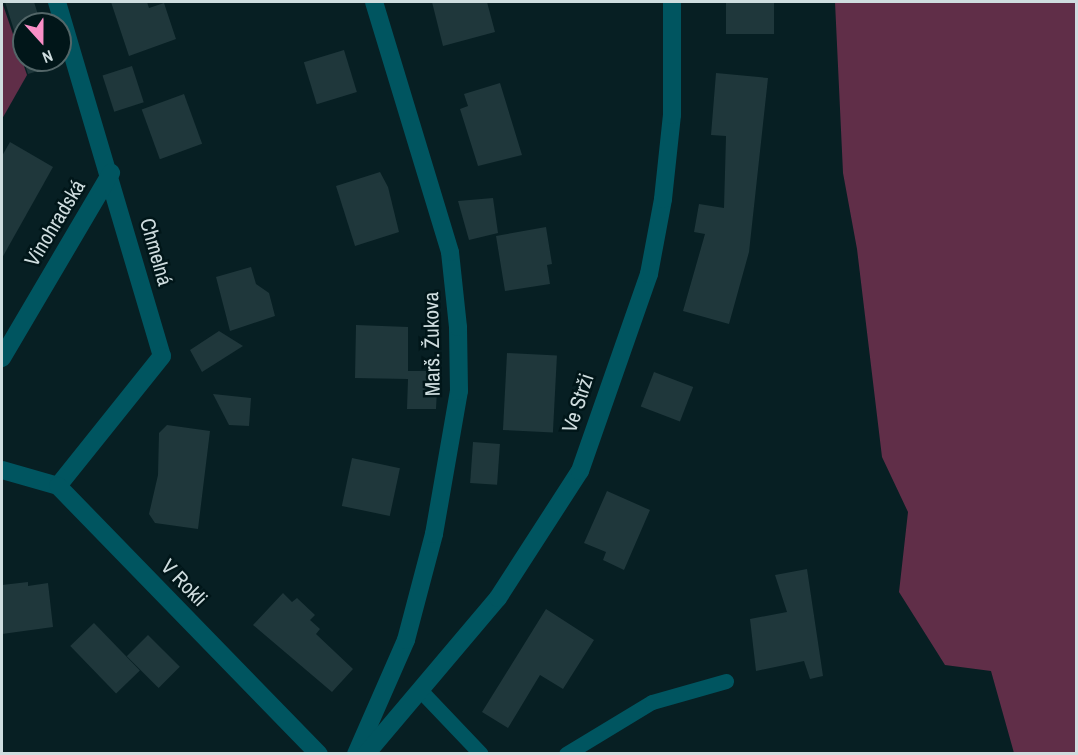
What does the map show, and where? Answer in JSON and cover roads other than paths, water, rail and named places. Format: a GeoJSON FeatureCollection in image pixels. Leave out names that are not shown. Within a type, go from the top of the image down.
{"type":"FeatureCollection","features":[{"type":"Feature","properties":{"kind":"street","name":"Chmelná"},"geometry":{"type":"LineString","coordinates":[[57,2],[111,173],[162,356],[58,486]]}},
{"type":"Feature","properties":{"kind":"street","name":"Marš. Žukova"},"geometry":{"type":"LineString","coordinates":[[356,753],[406,640],[434,534],[459,391],[458,327],[450,252],[374,2]]}},
{"type":"Feature","properties":{"kind":"street","name":"Ve Strži"},"geometry":{"type":"LineString","coordinates":[[366,753],[498,598],[580,471],[649,274],[672,115],[672,2]]}},
{"type":"Feature","properties":{"kind":"street","name":"Vinohradská"},"geometry":{"type":"LineString","coordinates":[[2,358],[111,173]]}},
{"type":"Feature","properties":{"kind":"street","name":"V Rokli"},"geometry":{"type":"LineString","coordinates":[[2,470],[58,486],[319,753]]}},
{"type":"Feature","properties":{"kind":"lane"},"geometry":{"type":"LineString","coordinates":[[566,753],[652,702],[726,681]]}},
{"type":"Feature","properties":{"kind":"lane"},"geometry":{"type":"LineString","coordinates":[[420,690],[481,753]]}}]}
